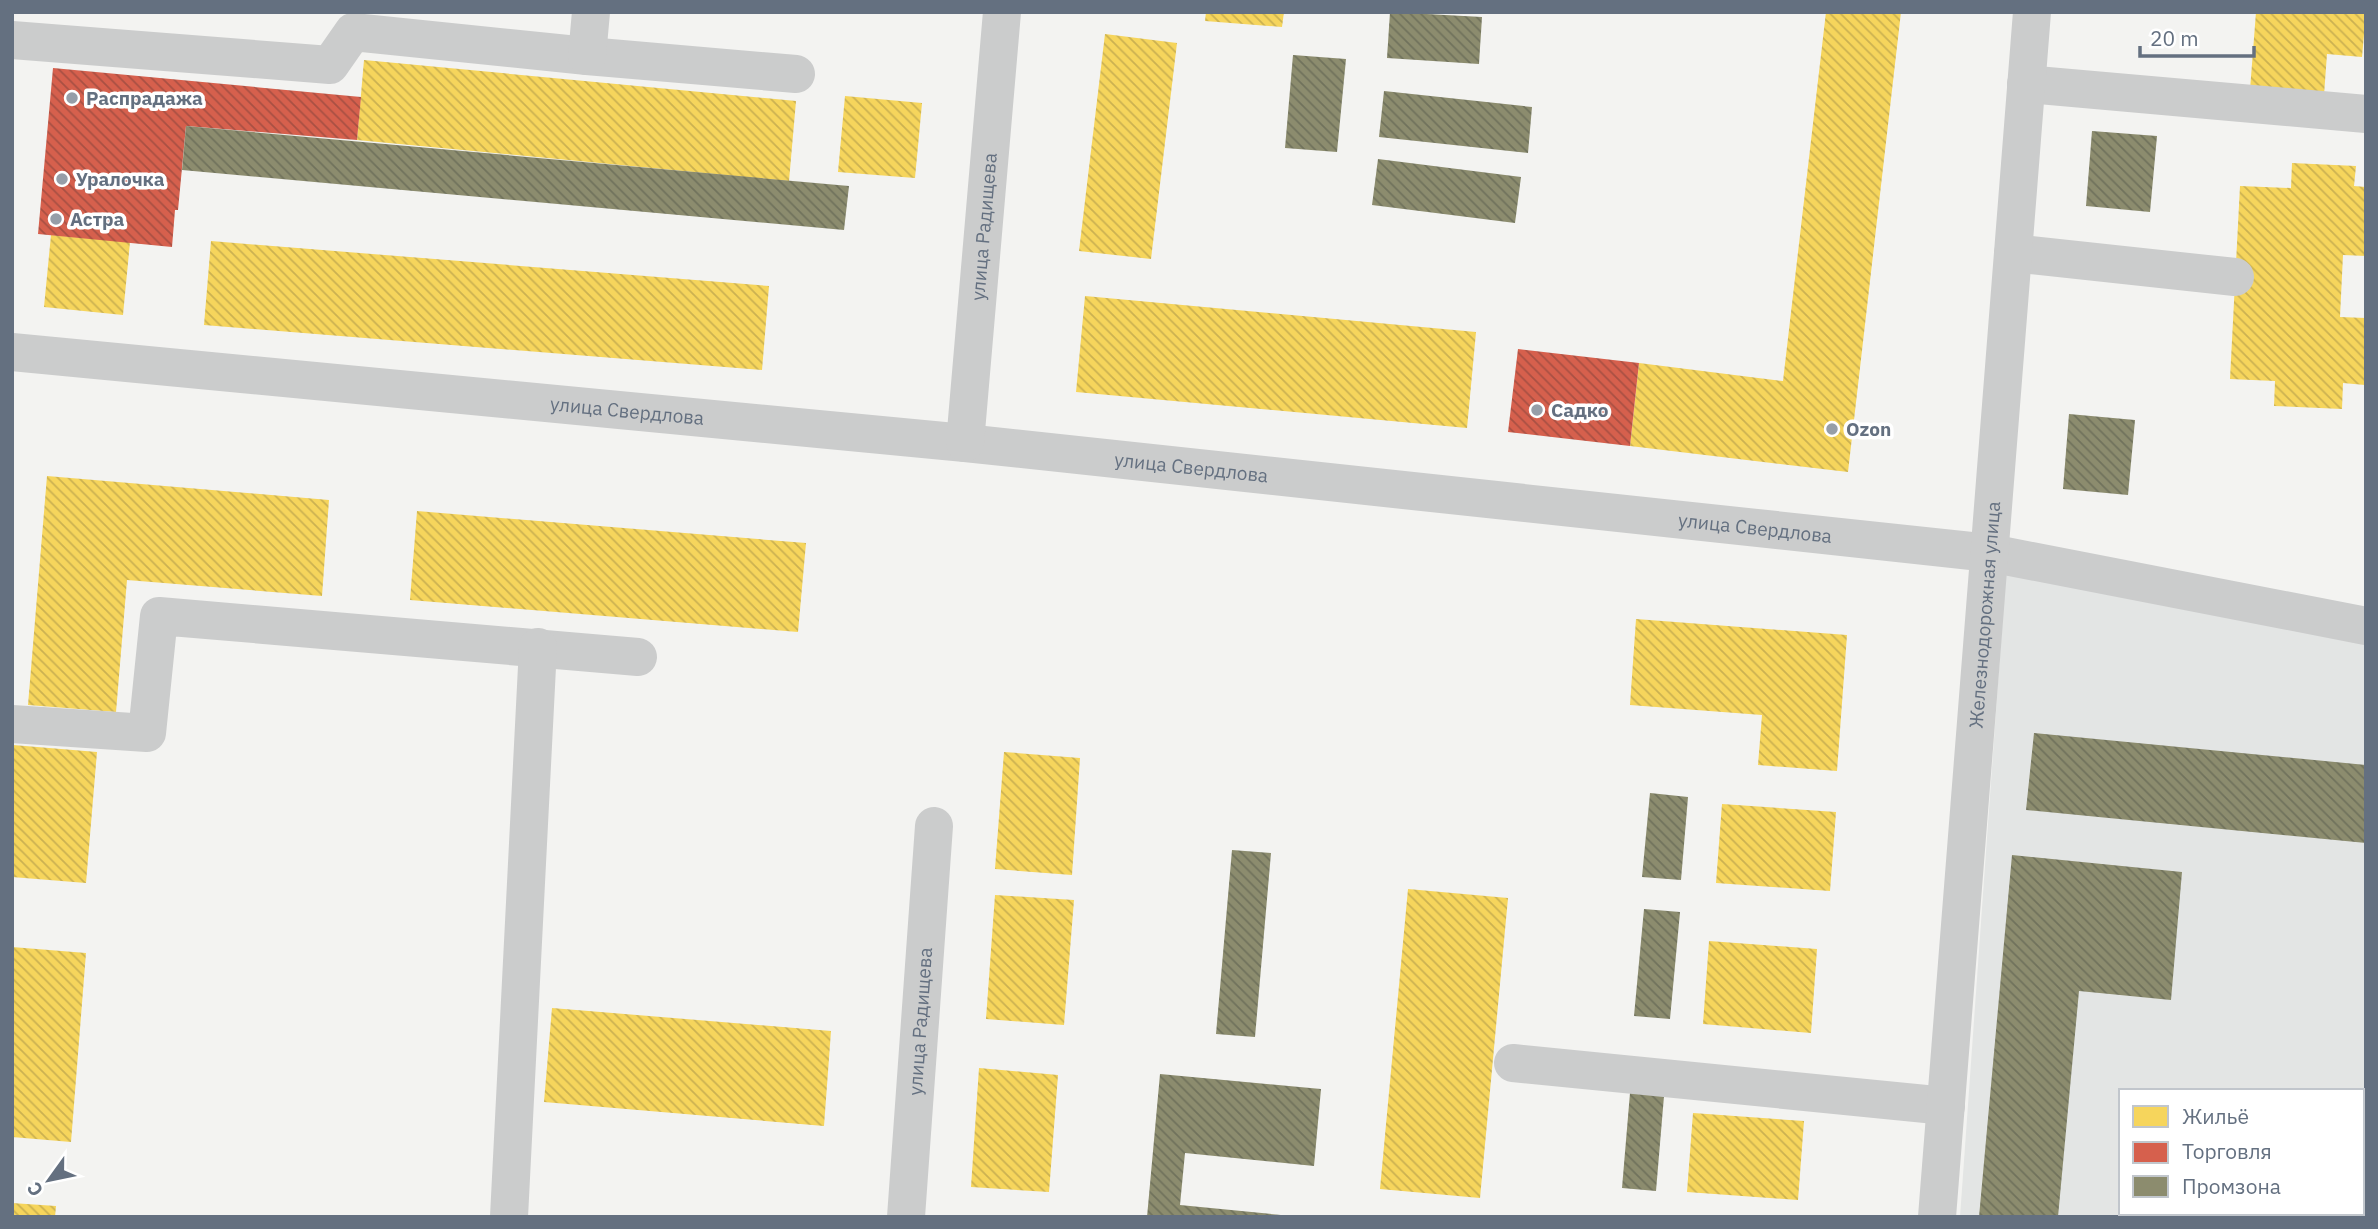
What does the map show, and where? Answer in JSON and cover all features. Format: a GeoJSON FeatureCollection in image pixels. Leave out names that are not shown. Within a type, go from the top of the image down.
{"type":"FeatureCollection","features":[{"type":"Feature","properties":{"kind":"street"},"geometry":{"type":"LineString","coordinates":[[587,56],[591,12]]}},
{"type":"Feature","properties":{"kind":"street","name":"улица Радищева"},"geometry":{"type":"LineString","coordinates":[[965,443],[1002,12]]}},
{"type":"Feature","properties":{"kind":"street","name":"Железнодорожная улица"},"geometry":{"type":"LineString","coordinates":[[1937,1217],[2032,12]]}},
{"type":"Feature","properties":{"kind":"street"},"geometry":{"type":"LineString","coordinates":[[12,40],[330,65],[353,32],[428,27],[587,56],[796,74]]}},
{"type":"Feature","properties":{"kind":"street"},"geometry":{"type":"LineString","coordinates":[[2026,84],[2366,114]]}},
{"type":"Feature","properties":{"kind":"street"},"geometry":{"type":"LineString","coordinates":[[2013,253],[2235,277]]}},
{"type":"Feature","properties":{"kind":"street","name":"улица Свердлова"},"geometry":{"type":"LineString","coordinates":[[12,352],[965,443],[1990,553],[2366,626]]}},
{"type":"Feature","properties":{"kind":"street"},"geometry":{"type":"LineString","coordinates":[[12,724],[147,733],[159,616],[638,657]]}},
{"type":"Feature","properties":{"kind":"street"},"geometry":{"type":"LineString","coordinates":[[509,1217],[538,647]]}},
{"type":"Feature","properties":{"kind":"street","name":"улица Радищева"},"geometry":{"type":"LineString","coordinates":[[906,1217],[934,826]]}},
{"type":"Feature","properties":{"kind":"street"},"geometry":{"type":"LineString","coordinates":[[1513,1063],[1946,1106]]}},
{"type":"Feature","properties":{"kind":"shaded area"},"geometry":{"type":"Polygon","coordinates":[[[2006,571],[2366,609],[2366,1217],[1960,1217],[2006,571]]]}},
{"type":"Feature","properties":{"kind":"building: Жильё"},"geometry":{"type":"Polygon","coordinates":[[[1206,12],[1284,12],[1282,27],[1205,21],[1206,12]]]}},
{"type":"Feature","properties":{"kind":"building: Жильё"},"geometry":{"type":"Polygon","coordinates":[[[1826,12],[1901,12],[1848,472],[1630,446],[1639,363],[1783,381],[1826,12]]]}},
{"type":"Feature","properties":{"kind":"building: Жильё"},"geometry":{"type":"Polygon","coordinates":[[[2256,12],[2366,12],[2362,57],[2327,54],[2324,95],[2250,90],[2256,12]]]}},
{"type":"Feature","properties":{"kind":"building: Жильё"},"geometry":{"type":"Polygon","coordinates":[[[1105,34],[1177,43],[1151,259],[1079,251],[1105,34]]]}},
{"type":"Feature","properties":{"kind":"building: Жильё"},"geometry":{"type":"Polygon","coordinates":[[[364,60],[796,101],[789,181],[357,140],[364,60]]]}},
{"type":"Feature","properties":{"kind":"building: Жильё"},"geometry":{"type":"Polygon","coordinates":[[[845,96],[922,103],[915,178],[838,172],[845,96]]]}},
{"type":"Feature","properties":{"kind":"building: Жильё"},"geometry":{"type":"Polygon","coordinates":[[[2292,163],[2356,166],[2354,186],[2366,187],[2366,256],[2343,255],[2340,317],[2366,318],[2365,385],[2343,383],[2342,409],[2274,406],[2275,381],[2230,379],[2240,186],[2291,188],[2292,163]]]}},
{"type":"Feature","properties":{"kind":"building: Жильё"},"geometry":{"type":"Polygon","coordinates":[[[51,235],[130,242],[123,315],[44,307],[51,235]]]}},
{"type":"Feature","properties":{"kind":"building: Жильё"},"geometry":{"type":"Polygon","coordinates":[[[211,241],[769,286],[762,370],[204,325],[211,241]]]}},
{"type":"Feature","properties":{"kind":"building: Жильё"},"geometry":{"type":"Polygon","coordinates":[[[1085,296],[1476,332],[1467,428],[1076,392],[1085,296]]]}},
{"type":"Feature","properties":{"kind":"building: Жильё"},"geometry":{"type":"Polygon","coordinates":[[[47,476],[329,500],[322,596],[127,580],[116,712],[28,705],[47,476]]]}},
{"type":"Feature","properties":{"kind":"building: Жильё"},"geometry":{"type":"Polygon","coordinates":[[[417,511],[806,543],[798,632],[410,600],[417,511]]]}},
{"type":"Feature","properties":{"kind":"building: Жильё"},"geometry":{"type":"Polygon","coordinates":[[[1636,619],[1847,635],[1837,771],[1758,765],[1762,715],[1630,705],[1636,619]]]}},
{"type":"Feature","properties":{"kind":"building: Жильё"},"geometry":{"type":"Polygon","coordinates":[[[13,745],[97,752],[86,883],[12,877],[13,745]]]}},
{"type":"Feature","properties":{"kind":"building: Жильё"},"geometry":{"type":"Polygon","coordinates":[[[1004,752],[1080,758],[1072,875],[995,869],[1004,752]]]}},
{"type":"Feature","properties":{"kind":"building: Жильё"},"geometry":{"type":"Polygon","coordinates":[[[1722,804],[1836,812],[1830,891],[1716,883],[1722,804]]]}},
{"type":"Feature","properties":{"kind":"building: Жильё"},"geometry":{"type":"Polygon","coordinates":[[[1408,889],[1508,898],[1480,1198],[1380,1189],[1408,889]]]}},
{"type":"Feature","properties":{"kind":"building: Жильё"},"geometry":{"type":"Polygon","coordinates":[[[995,895],[1074,900],[1064,1025],[986,1019],[995,895]]]}},
{"type":"Feature","properties":{"kind":"building: Жильё"},"geometry":{"type":"Polygon","coordinates":[[[1709,941],[1817,949],[1811,1033],[1703,1024],[1709,941]]]}},
{"type":"Feature","properties":{"kind":"building: Жильё"},"geometry":{"type":"Polygon","coordinates":[[[12,947],[86,953],[71,1142],[12,1137],[12,947]]]}},
{"type":"Feature","properties":{"kind":"building: Жильё"},"geometry":{"type":"Polygon","coordinates":[[[552,1008],[831,1031],[824,1126],[544,1102],[552,1008]]]}},
{"type":"Feature","properties":{"kind":"building: Жильё"},"geometry":{"type":"Polygon","coordinates":[[[979,1068],[1058,1075],[1049,1192],[971,1187],[979,1068]]]}},
{"type":"Feature","properties":{"kind":"building: Жильё"},"geometry":{"type":"Polygon","coordinates":[[[1693,1113],[1804,1121],[1798,1200],[1687,1192],[1693,1113]]]}},
{"type":"Feature","properties":{"kind":"building: Жильё"},"geometry":{"type":"Polygon","coordinates":[[[12,1203],[56,1206],[55,1217],[12,1217],[12,1203]]]}},
{"type":"Feature","properties":{"kind":"building: Торговля"},"geometry":{"type":"Polygon","coordinates":[[[53,68],[361,97],[357,140],[186,126],[172,247],[38,234],[53,68]]]}},
{"type":"Feature","properties":{"kind":"building: Торговля"},"geometry":{"type":"Polygon","coordinates":[[[1518,349],[1639,363],[1630,446],[1508,432],[1518,349]]]}},
{"type":"Feature","properties":{"kind":"building: Промзона"},"geometry":{"type":"Polygon","coordinates":[[[1390,12],[1482,17],[1479,64],[1387,58],[1390,12]]]}},
{"type":"Feature","properties":{"kind":"building: Промзона"},"geometry":{"type":"Polygon","coordinates":[[[1293,55],[1346,59],[1337,152],[1285,148],[1293,55]]]}},
{"type":"Feature","properties":{"kind":"building: Промзона"},"geometry":{"type":"Polygon","coordinates":[[[1384,91],[1532,107],[1528,153],[1379,137],[1384,91]]]}},
{"type":"Feature","properties":{"kind":"building: Промзона"},"geometry":{"type":"Polygon","coordinates":[[[186,126],[849,186],[844,230],[182,170],[186,126]]]}},
{"type":"Feature","properties":{"kind":"building: Промзона"},"geometry":{"type":"Polygon","coordinates":[[[2092,131],[2157,136],[2150,212],[2086,206],[2092,131]]]}},
{"type":"Feature","properties":{"kind":"building: Промзона"},"geometry":{"type":"Polygon","coordinates":[[[1378,159],[1521,177],[1515,223],[1372,205],[1378,159]]]}},
{"type":"Feature","properties":{"kind":"building: Промзона"},"geometry":{"type":"Polygon","coordinates":[[[2069,414],[2135,420],[2128,495],[2063,489],[2069,414]]]}},
{"type":"Feature","properties":{"kind":"building: Промзона"},"geometry":{"type":"Polygon","coordinates":[[[2034,733],[2366,765],[2366,843],[2026,810],[2034,733]]]}},
{"type":"Feature","properties":{"kind":"building: Промзона"},"geometry":{"type":"Polygon","coordinates":[[[1650,793],[1688,797],[1681,880],[1642,877],[1650,793]]]}},
{"type":"Feature","properties":{"kind":"building: Промзона"},"geometry":{"type":"Polygon","coordinates":[[[1232,850],[1271,853],[1255,1037],[1216,1034],[1232,850]]]}},
{"type":"Feature","properties":{"kind":"building: Промзона"},"geometry":{"type":"Polygon","coordinates":[[[2012,855],[2182,872],[2171,1000],[2079,991],[2058,1217],[1979,1217],[2012,855]]]}},
{"type":"Feature","properties":{"kind":"building: Промзона"},"geometry":{"type":"Polygon","coordinates":[[[1644,909],[1680,912],[1670,1019],[1634,1016],[1644,909]]]}},
{"type":"Feature","properties":{"kind":"building: Промзона"},"geometry":{"type":"Polygon","coordinates":[[[1160,1074],[1321,1089],[1314,1166],[1185,1153],[1180,1205],[1281,1217],[1147,1217],[1160,1074]]]}},
{"type":"Feature","properties":{"kind":"building: Промзона"},"geometry":{"type":"Polygon","coordinates":[[[1630,1093],[1664,1096],[1656,1191],[1622,1188],[1630,1093]]]}},
{"type":"Feature","properties":{"kind":"place","name":"Распрадажа"},"geometry":{"type":"Point","coordinates":[72,98]}},
{"type":"Feature","properties":{"kind":"place","name":"Уралочка"},"geometry":{"type":"Point","coordinates":[62,179]}},
{"type":"Feature","properties":{"kind":"place","name":"Астра"},"geometry":{"type":"Point","coordinates":[56,219]}},
{"type":"Feature","properties":{"kind":"place","name":"Садко"},"geometry":{"type":"Point","coordinates":[1537,410]}},
{"type":"Feature","properties":{"kind":"place","name":"Ozon"},"geometry":{"type":"Point","coordinates":[1832,429]}}]}
